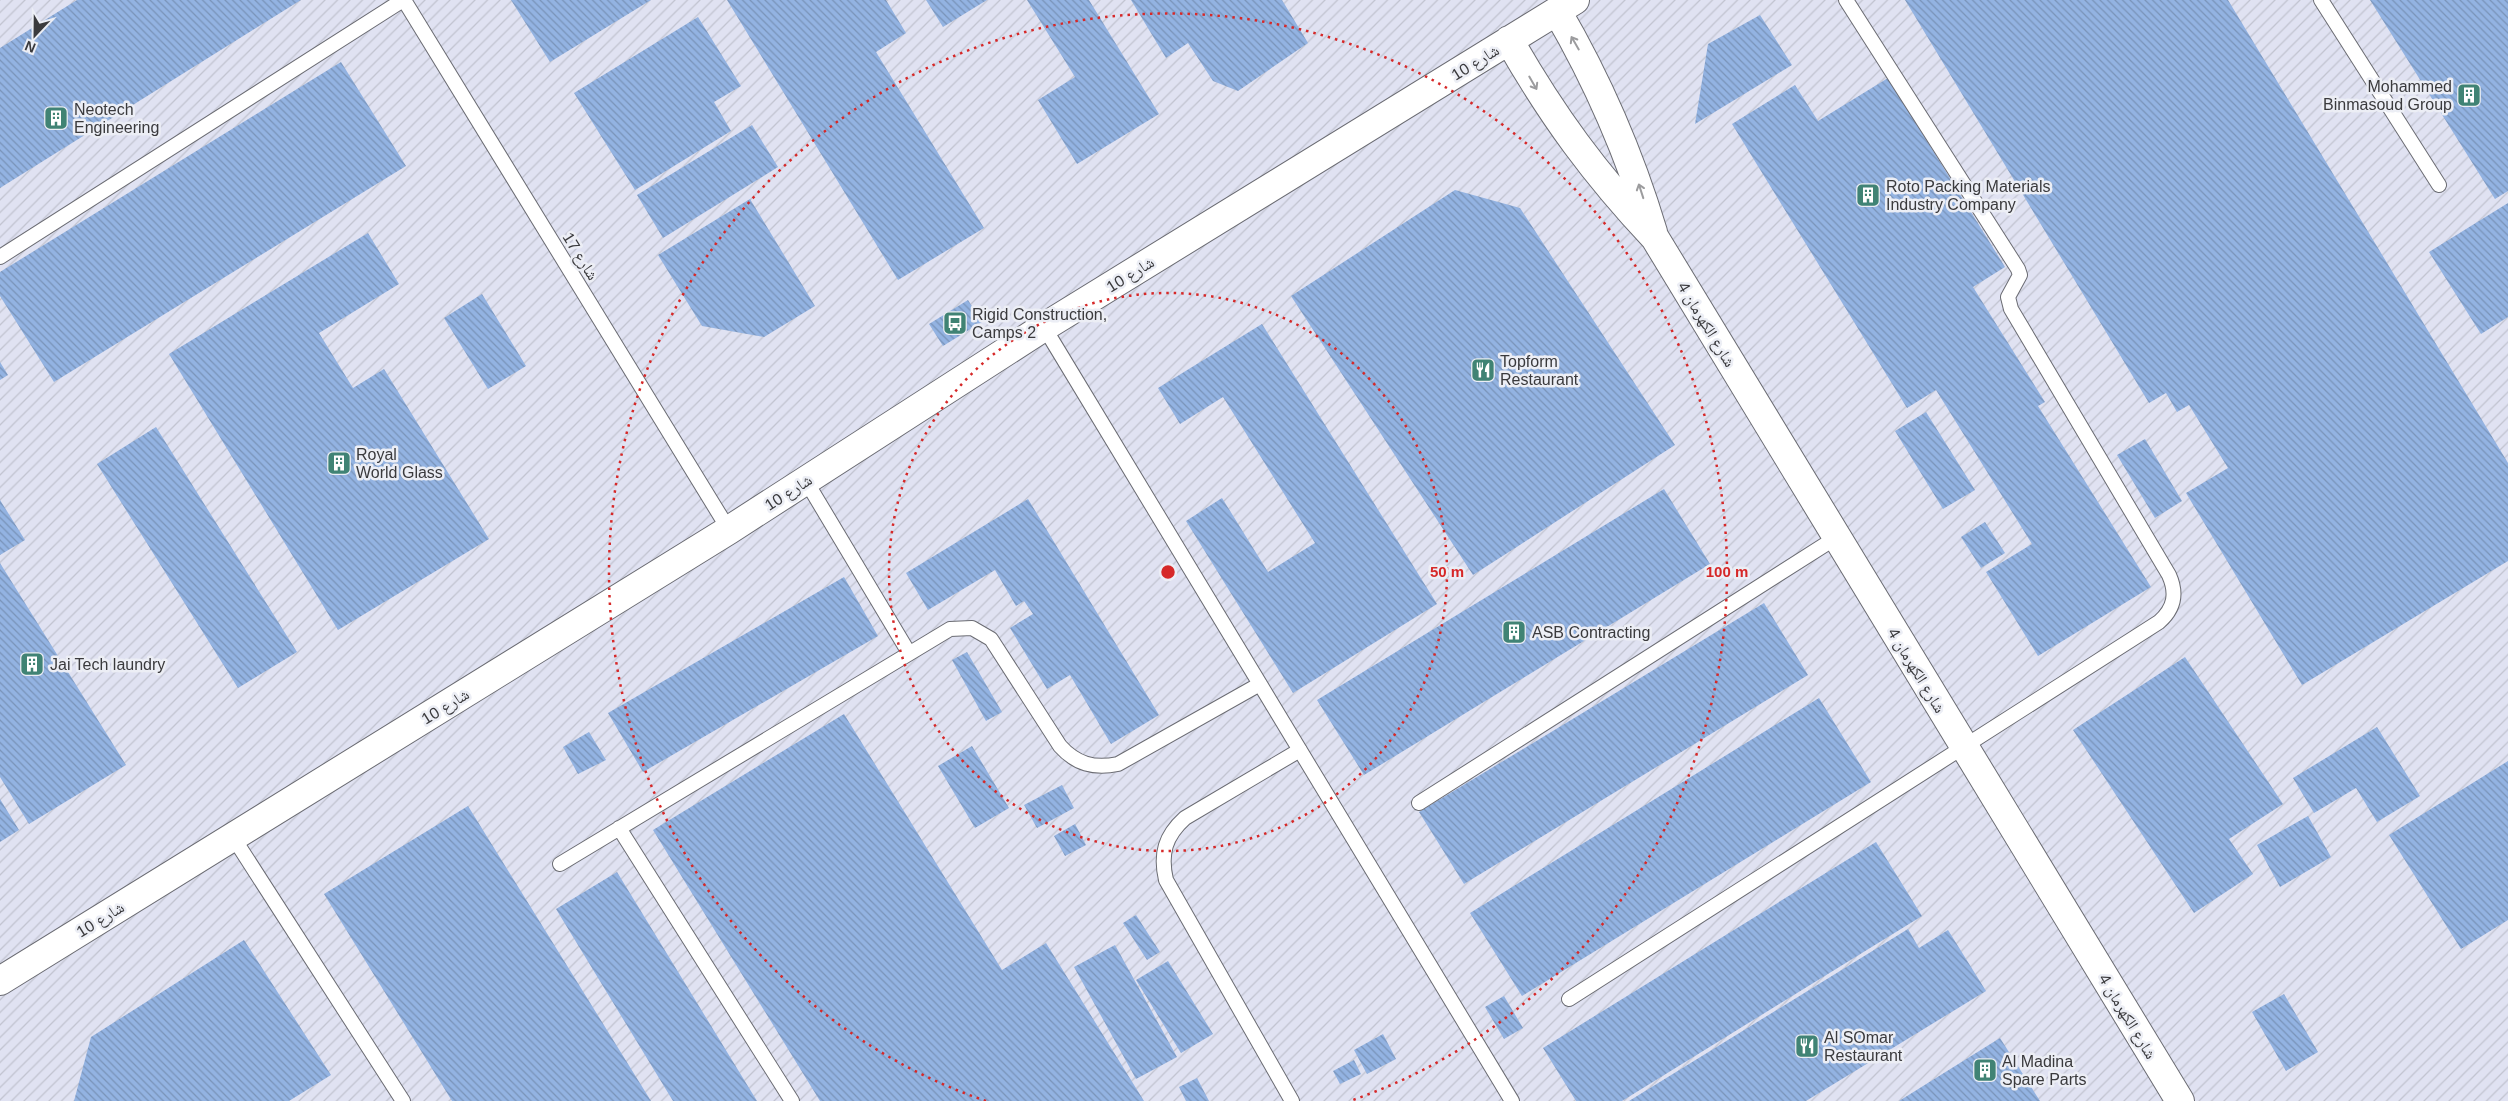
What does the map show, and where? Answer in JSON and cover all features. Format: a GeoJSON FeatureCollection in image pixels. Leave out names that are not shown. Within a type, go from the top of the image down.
{"type":"FeatureCollection","features":[{"type":"Feature","properties":{"kind":"street","name":"شارع 10"},"geometry":{"type":"LineString","coordinates":[[0,981],[729,530],[1044,327],[1566,6]]}},
{"type":"Feature","properties":{"kind":"street","name":"شارع الكهرمان 4"},"geometry":{"type":"LineString","coordinates":[[1566,6],[1641,190],[1655,238]]}},
{"type":"Feature","properties":{"kind":"street","name":"شارع الكهرمان 4"},"geometry":{"type":"LineString","coordinates":[[1509,40],[1540,94],[1574,145],[1613,193],[1655,238],[2180,1101]]}},
{"type":"Feature","properties":{"kind":"lane"},"geometry":{"type":"LineString","coordinates":[[0,257],[404,0]]}},
{"type":"Feature","properties":{"kind":"lane","name":"شارع 17"},"geometry":{"type":"LineString","coordinates":[[404,0],[729,530]]}},
{"type":"Feature","properties":{"kind":"lane"},"geometry":{"type":"LineString","coordinates":[[1569,999],[2159,622],[2167,615],[2172,606],[2174,596],[2173,584],[2011,309],[2008,296],[2020,275],[2018,269],[1846,0]]}},
{"type":"Feature","properties":{"kind":"lane"},"geometry":{"type":"LineString","coordinates":[[2321,0],[2439,186]]}},
{"type":"Feature","properties":{"kind":"lane"},"geometry":{"type":"LineString","coordinates":[[1044,327],[1512,1101]]}},
{"type":"Feature","properties":{"kind":"lane"},"geometry":{"type":"LineString","coordinates":[[806,481],[909,652]]}},
{"type":"Feature","properties":{"kind":"lane"},"geometry":{"type":"LineString","coordinates":[[1419,803],[1837,537]]}},
{"type":"Feature","properties":{"kind":"lane"},"geometry":{"type":"LineString","coordinates":[[560,864],[950,628],[972,628],[982,632],[998,647],[1060,746],[1069,756],[1092,766],[1118,764],[1260,684]]}},
{"type":"Feature","properties":{"kind":"lane"},"geometry":{"type":"LineString","coordinates":[[1292,1101],[1166,880],[1163,852],[1174,827],[1185,818],[1300,750]]}},
{"type":"Feature","properties":{"kind":"lane"},"geometry":{"type":"LineString","coordinates":[[619,828],[792,1101]]}},
{"type":"Feature","properties":{"kind":"lane"},"geometry":{"type":"LineString","coordinates":[[234,837],[403,1101]]}},
{"type":"Feature","properties":{"kind":"shaded area"},"geometry":{"type":"Polygon","coordinates":[[[0,0],[2508,0],[2508,1101],[0,1101],[0,0]]]}},
{"type":"Feature","properties":{"kind":"building","name":"Neotech Engineering"},"geometry":{"type":"Polygon","coordinates":[[[77,0],[301,0],[0,188],[0,48],[77,0]]]}},
{"type":"Feature","properties":{"kind":"building"},"geometry":{"type":"Polygon","coordinates":[[[511,0],[651,0],[550,62],[511,0]]]}},
{"type":"Feature","properties":{"kind":"building"},"geometry":{"type":"Polygon","coordinates":[[[727,0],[886,0],[906,33],[876,52],[984,228],[898,280],[727,0]]]}},
{"type":"Feature","properties":{"kind":"building"},"geometry":{"type":"Polygon","coordinates":[[[926,0],[987,0],[943,27],[926,0]]]}},
{"type":"Feature","properties":{"kind":"building"},"geometry":{"type":"Polygon","coordinates":[[[1027,0],[1089,0],[1159,114],[1077,164],[1038,100],[1075,77],[1027,0]]]}},
{"type":"Feature","properties":{"kind":"building"},"geometry":{"type":"Polygon","coordinates":[[[1131,0],[1282,0],[1308,43],[1238,91],[1213,81],[1188,43],[1166,58],[1131,0]]]}},
{"type":"Feature","properties":{"kind":"building"},"geometry":{"type":"Polygon","coordinates":[[[1905,0],[2228,0],[2508,463],[2508,561],[2302,685],[2186,493],[2228,468],[2189,405],[2177,412],[2166,393],[2149,403],[1905,0]]]}},
{"type":"Feature","properties":{"kind":"building","name":"Mohammed Binmasoud Group"},"geometry":{"type":"Polygon","coordinates":[[[2370,0],[2508,0],[2508,191],[2495,199],[2370,0]]]}},
{"type":"Feature","properties":{"kind":"building"},"geometry":{"type":"Polygon","coordinates":[[[1760,15],[1792,65],[1695,124],[1708,44],[1760,15]]]}},
{"type":"Feature","properties":{"kind":"building"},"geometry":{"type":"Polygon","coordinates":[[[698,17],[741,86],[714,102],[731,131],[635,190],[574,93],[698,17]]]}},
{"type":"Feature","properties":{"kind":"building"},"geometry":{"type":"Polygon","coordinates":[[[341,62],[406,166],[54,382],[0,296],[0,272],[341,62]]]}},
{"type":"Feature","properties":{"kind":"building","name":"Roto Packing Materials Industry Company"},"geometry":{"type":"Polygon","coordinates":[[[1888,78],[2005,267],[1973,287],[2045,402],[2038,406],[2151,587],[2038,656],[1986,572],[2032,544],[1936,390],[1907,408],[1732,124],[1795,85],[1818,121],[1888,78]]]}},
{"type":"Feature","properties":{"kind":"building"},"geometry":{"type":"Polygon","coordinates":[[[752,125],[778,167],[663,238],[637,195],[752,125]]]}},
{"type":"Feature","properties":{"kind":"building","name":"Topform Restaurant"},"geometry":{"type":"Polygon","coordinates":[[[1455,190],[1520,208],[1675,445],[1473,575],[1291,296],[1455,190]]]}},
{"type":"Feature","properties":{"kind":"building"},"geometry":{"type":"Polygon","coordinates":[[[750,199],[815,306],[764,337],[702,326],[658,255],[750,199]]]}},
{"type":"Feature","properties":{"kind":"building"},"geometry":{"type":"Polygon","coordinates":[[[2508,203],[2508,317],[2481,334],[2429,252],[2508,203]]]}},
{"type":"Feature","properties":{"kind":"building","name":"Royal World Glass"},"geometry":{"type":"Polygon","coordinates":[[[368,233],[399,284],[319,333],[353,388],[384,369],[489,539],[338,630],[169,354],[368,233]]]}},
{"type":"Feature","properties":{"kind":"building"},"geometry":{"type":"Polygon","coordinates":[[[482,294],[526,366],[488,389],[444,318],[482,294]]]}},
{"type":"Feature","properties":{"kind":"building"},"geometry":{"type":"Polygon","coordinates":[[[968,300],[982,322],[943,346],[929,324],[968,300]]]}},
{"type":"Feature","properties":{"kind":"building"},"geometry":{"type":"Polygon","coordinates":[[[1262,324],[1437,604],[1293,693],[1186,521],[1222,498],[1268,572],[1315,543],[1223,397],[1180,424],[1158,388],[1262,324]]]}},
{"type":"Feature","properties":{"kind":"building"},"geometry":{"type":"Polygon","coordinates":[[[0,362],[8,375],[0,380],[0,362]]]}},
{"type":"Feature","properties":{"kind":"building"},"geometry":{"type":"Polygon","coordinates":[[[1926,412],[1975,490],[1943,509],[1895,431],[1926,412]]]}},
{"type":"Feature","properties":{"kind":"building"},"geometry":{"type":"Polygon","coordinates":[[[156,427],[297,652],[238,688],[97,464],[156,427]]]}},
{"type":"Feature","properties":{"kind":"building"},"geometry":{"type":"Polygon","coordinates":[[[2145,439],[2182,501],[2155,518],[2117,455],[2145,439]]]}},
{"type":"Feature","properties":{"kind":"building","name":"ASB Contracting"},"geometry":{"type":"Polygon","coordinates":[[[1664,489],[1710,564],[1364,775],[1317,700],[1664,489]]]}},
{"type":"Feature","properties":{"kind":"building"},"geometry":{"type":"Polygon","coordinates":[[[1028,499],[1159,715],[1111,744],[1070,675],[1047,689],[1010,628],[1033,614],[1024,601],[1016,606],[995,570],[928,610],[906,573],[1028,499]]]}},
{"type":"Feature","properties":{"kind":"building"},"geometry":{"type":"Polygon","coordinates":[[[0,500],[25,540],[0,555],[0,500]]]}},
{"type":"Feature","properties":{"kind":"building"},"geometry":{"type":"Polygon","coordinates":[[[1985,522],[2005,553],[1981,568],[1961,537],[1985,522]]]}},
{"type":"Feature","properties":{"kind":"building","name":"Jai Tech laundry"},"geometry":{"type":"Polygon","coordinates":[[[0,563],[126,765],[29,824],[0,777],[0,563]]]}},
{"type":"Feature","properties":{"kind":"building"},"geometry":{"type":"Polygon","coordinates":[[[844,577],[878,636],[643,772],[608,713],[844,577]]]}},
{"type":"Feature","properties":{"kind":"building"},"geometry":{"type":"Polygon","coordinates":[[[1764,603],[1808,675],[1464,884],[1419,812],[1764,603]]]}},
{"type":"Feature","properties":{"kind":"building"},"geometry":{"type":"Polygon","coordinates":[[[967,652],[1002,712],[986,721],[952,660],[967,652]]]}},
{"type":"Feature","properties":{"kind":"building"},"geometry":{"type":"Polygon","coordinates":[[[2185,657],[2283,804],[2229,839],[2253,874],[2194,913],[2073,730],[2185,657]]]}},
{"type":"Feature","properties":{"kind":"building"},"geometry":{"type":"Polygon","coordinates":[[[1819,698],[1871,782],[1522,996],[1470,913],[1819,698]]]}},
{"type":"Feature","properties":{"kind":"building"},"geometry":{"type":"Polygon","coordinates":[[[844,714],[1002,970],[1046,943],[1144,1101],[820,1101],[653,830],[844,714]]]}},
{"type":"Feature","properties":{"kind":"building"},"geometry":{"type":"Polygon","coordinates":[[[2377,727],[2420,796],[2377,822],[2356,788],[2314,813],[2293,778],[2377,727]]]}},
{"type":"Feature","properties":{"kind":"building"},"geometry":{"type":"Polygon","coordinates":[[[589,732],[606,760],[578,774],[563,747],[589,732]]]}},
{"type":"Feature","properties":{"kind":"building"},"geometry":{"type":"Polygon","coordinates":[[[972,746],[1009,808],[975,828],[938,766],[972,746]]]}},
{"type":"Feature","properties":{"kind":"building"},"geometry":{"type":"Polygon","coordinates":[[[2508,761],[2508,920],[2461,949],[2389,835],[2508,761]]]}},
{"type":"Feature","properties":{"kind":"building"},"geometry":{"type":"Polygon","coordinates":[[[1062,785],[1074,808],[1037,828],[1024,805],[1062,785]]]}},
{"type":"Feature","properties":{"kind":"building"},"geometry":{"type":"Polygon","coordinates":[[[0,799],[19,830],[0,842],[0,799]]]}},
{"type":"Feature","properties":{"kind":"building"},"geometry":{"type":"Polygon","coordinates":[[[468,806],[651,1101],[452,1101],[324,894],[468,806]]]}},
{"type":"Feature","properties":{"kind":"building"},"geometry":{"type":"Polygon","coordinates":[[[2308,816],[2331,857],[2280,887],[2257,845],[2308,816]]]}},
{"type":"Feature","properties":{"kind":"building"},"geometry":{"type":"Polygon","coordinates":[[[1075,824],[1086,845],[1065,856],[1054,836],[1075,824]]]}},
{"type":"Feature","properties":{"kind":"building"},"geometry":{"type":"Polygon","coordinates":[[[1876,842],[1922,916],[1622,1101],[1576,1101],[1543,1048],[1876,842]]]}},
{"type":"Feature","properties":{"kind":"building"},"geometry":{"type":"Polygon","coordinates":[[[617,872],[757,1101],[673,1101],[556,909],[617,872]]]}},
{"type":"Feature","properties":{"kind":"building"},"geometry":{"type":"Polygon","coordinates":[[[1136,915],[1160,952],[1147,960],[1123,923],[1136,915]]]}},
{"type":"Feature","properties":{"kind":"building","name":"Al SOmar Restaurant"},"geometry":{"type":"Polygon","coordinates":[[[1908,929],[1919,948],[1948,930],[1986,991],[1806,1101],[1629,1101],[1908,929]]]}},
{"type":"Feature","properties":{"kind":"building"},"geometry":{"type":"Polygon","coordinates":[[[244,940],[331,1075],[289,1101],[74,1101],[91,1037],[244,940]]]}},
{"type":"Feature","properties":{"kind":"building"},"geometry":{"type":"Polygon","coordinates":[[[1115,945],[1177,1057],[1136,1079],[1074,967],[1115,945]]]}},
{"type":"Feature","properties":{"kind":"building"},"geometry":{"type":"Polygon","coordinates":[[[1168,961],[1213,1034],[1181,1053],[1136,980],[1168,961]]]}},
{"type":"Feature","properties":{"kind":"building"},"geometry":{"type":"Polygon","coordinates":[[[2284,994],[2318,1052],[2286,1071],[2252,1012],[2284,994]]]}},
{"type":"Feature","properties":{"kind":"building"},"geometry":{"type":"Polygon","coordinates":[[[1504,996],[1523,1028],[1504,1039],[1485,1007],[1504,996]]]}},
{"type":"Feature","properties":{"kind":"building"},"geometry":{"type":"Polygon","coordinates":[[[1383,1034],[1396,1059],[1367,1074],[1354,1050],[1383,1034]]]}},
{"type":"Feature","properties":{"kind":"building","name":"Al Madina Spare Parts"},"geometry":{"type":"Polygon","coordinates":[[[2000,1038],[2040,1101],[1899,1101],[2000,1038]]]}},
{"type":"Feature","properties":{"kind":"building"},"geometry":{"type":"Polygon","coordinates":[[[1354,1060],[1361,1074],[1340,1084],[1333,1071],[1354,1060]]]}},
{"type":"Feature","properties":{"kind":"building"},"geometry":{"type":"Polygon","coordinates":[[[1197,1078],[1209,1101],[1186,1101],[1179,1087],[1197,1078]]]}},
{"type":"Feature","properties":{"kind":"place","name":"Mohammed Binmasoud Group"},"geometry":{"type":"Point","coordinates":[2469,95]}},
{"type":"Feature","properties":{"kind":"place","name":"Neotech Engineering"},"geometry":{"type":"Point","coordinates":[56,118]}},
{"type":"Feature","properties":{"kind":"place","name":"Roto Packing Materials Industry Company"},"geometry":{"type":"Point","coordinates":[1868,195]}},
{"type":"Feature","properties":{"kind":"place","name":"Rigid Construction, Camps 2"},"geometry":{"type":"Point","coordinates":[955,323]}},
{"type":"Feature","properties":{"kind":"place","name":"Topform Restaurant"},"geometry":{"type":"Point","coordinates":[1483,370]}},
{"type":"Feature","properties":{"kind":"place","name":"Royal World Glass"},"geometry":{"type":"Point","coordinates":[339,463]}},
{"type":"Feature","properties":{"kind":"place","name":"ASB Contracting"},"geometry":{"type":"Point","coordinates":[1514,632]}},
{"type":"Feature","properties":{"kind":"place","name":"Jai Tech laundry"},"geometry":{"type":"Point","coordinates":[32,664]}},
{"type":"Feature","properties":{"kind":"place","name":"Al SOmar Restaurant"},"geometry":{"type":"Point","coordinates":[1807,1046]}},
{"type":"Feature","properties":{"kind":"place","name":"Al Madina Spare Parts"},"geometry":{"type":"Point","coordinates":[1985,1070]}}]}
